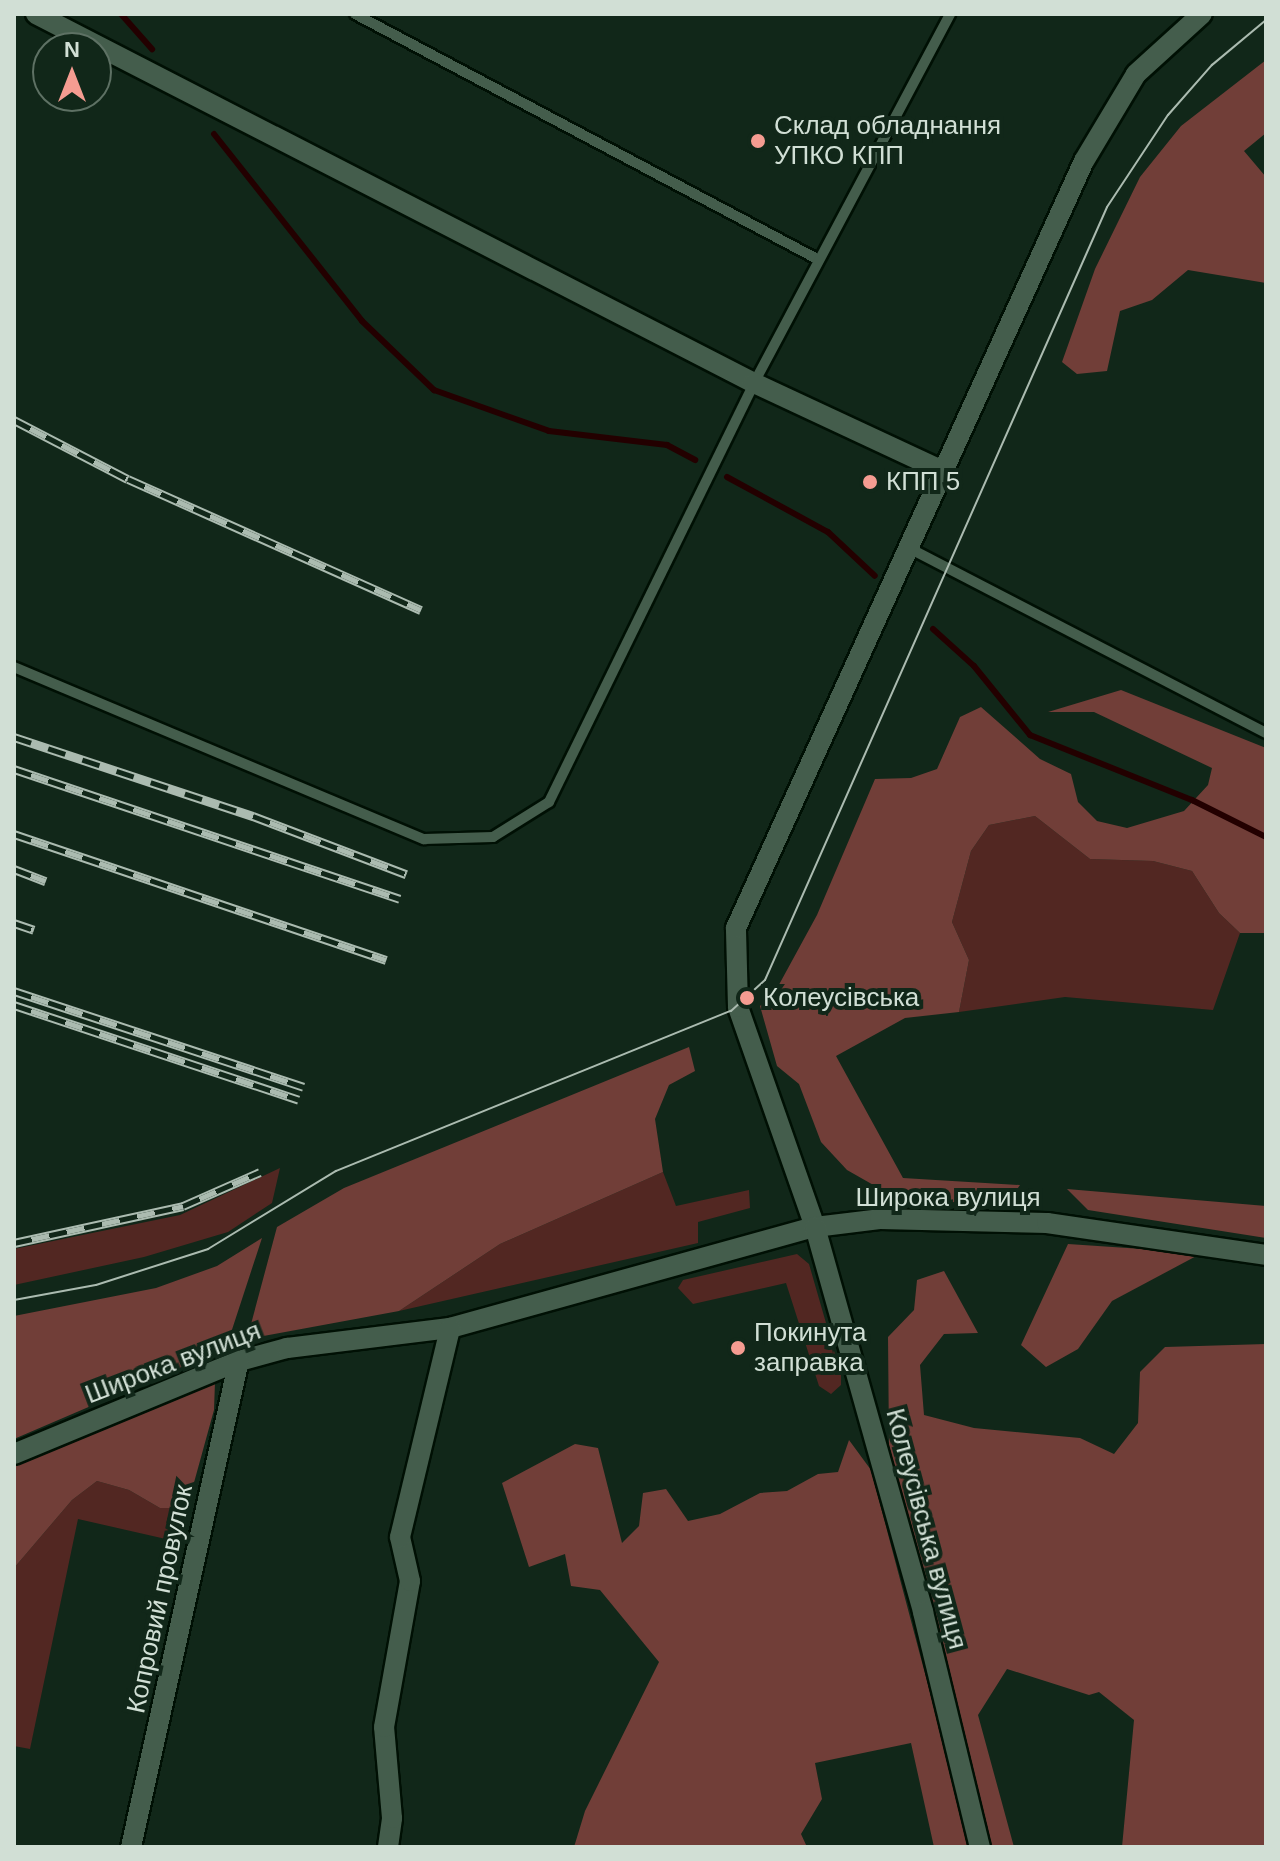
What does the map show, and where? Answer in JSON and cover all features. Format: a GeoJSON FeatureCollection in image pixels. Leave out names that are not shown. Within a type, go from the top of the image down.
{"type":"FeatureCollection","features":[{"type":"Feature","properties":{"kind":"street"},"geometry":{"type":"LineString","coordinates":[[36,14],[754,383],[943,471]]}},
{"type":"Feature","properties":{"kind":"street","name":"Колеусівська вулиця"},"geometry":{"type":"LineString","coordinates":[[980,1847],[923,1612],[815,1227],[738,1007],[736,928],[1084,161],[1136,74],[1202,14]]}},
{"type":"Feature","properties":{"kind":"street","name":"Широка вулиця"},"geometry":{"type":"LineString","coordinates":[[14,1454],[239,1361],[287,1348],[450,1328],[815,1227],[880,1219],[1047,1223],[1266,1255]]}},
{"type":"Feature","properties":{"kind":"street"},"geometry":{"type":"LineString","coordinates":[[388,1847],[392,1818],[384,1727],[410,1581],[400,1537],[450,1328]]}},
{"type":"Feature","properties":{"kind":"street","name":"Копровий провулок"},"geometry":{"type":"LineString","coordinates":[[131,1847],[239,1361]]}},
{"type":"Feature","properties":{"kind":"lane"},"geometry":{"type":"LineString","coordinates":[[355,14],[819,260]]}},
{"type":"Feature","properties":{"kind":"lane"},"geometry":{"type":"LineString","coordinates":[[14,667],[424,839],[493,837],[549,802],[754,383],[950,14]]}},
{"type":"Feature","properties":{"kind":"lane"},"geometry":{"type":"LineString","coordinates":[[909,548],[1266,733]]}},
{"type":"Feature","properties":{"kind":"shaded area"},"geometry":{"type":"Polygon","coordinates":[[[1266,60],[1266,133],[1244,151],[1266,177],[1266,283],[1188,270],[1152,300],[1120,311],[1107,371],[1077,374],[1062,362],[1095,269],[1140,177],[1181,126],[1266,60]]]}},
{"type":"Feature","properties":{"kind":"shaded area"},"geometry":{"type":"Polygon","coordinates":[[[1121,690],[1266,748],[1266,933],[1240,933],[1219,913],[1192,871],[1153,861],[1090,859],[1035,816],[989,825],[971,851],[952,922],[969,960],[959,1012],[905,1018],[836,1056],[903,1178],[1020,1185],[1006,1205],[898,1199],[847,1170],[821,1142],[799,1084],[777,1066],[760,1006],[775,992],[817,915],[875,779],[911,778],[937,769],[960,717],[981,707],[1040,759],[1071,774],[1078,802],[1097,821],[1127,828],[1184,811],[1208,785],[1212,768],[1094,712],[1048,712],[1121,690]]]}},
{"type":"Feature","properties":{"kind":"shaded area"},"geometry":{"type":"Polygon","coordinates":[[[1035,816],[1090,859],[1153,861],[1192,871],[1219,913],[1240,933],[1213,1010],[1065,997],[959,1012],[969,960],[952,922],[971,851],[989,825],[1035,816]]]}},
{"type":"Feature","properties":{"kind":"shaded area"},"geometry":{"type":"Polygon","coordinates":[[[689,1047],[695,1071],[669,1085],[655,1119],[663,1172],[500,1244],[399,1311],[247,1339],[277,1227],[344,1188],[689,1047]]]}},
{"type":"Feature","properties":{"kind":"shaded area"},"geometry":{"type":"Polygon","coordinates":[[[280,1168],[272,1203],[228,1232],[144,1257],[14,1285],[14,1249],[180,1215],[280,1168]]]}},
{"type":"Feature","properties":{"kind":"shaded area"},"geometry":{"type":"Polygon","coordinates":[[[663,1172],[676,1206],[749,1190],[750,1208],[698,1222],[698,1243],[399,1311],[500,1244],[663,1172]]]}},
{"type":"Feature","properties":{"kind":"shaded area"},"geometry":{"type":"Polygon","coordinates":[[[1067,1189],[1266,1206],[1266,1238],[1088,1210],[1067,1189]]]}},
{"type":"Feature","properties":{"kind":"shaded area"},"geometry":{"type":"Polygon","coordinates":[[[262,1238],[226,1348],[14,1439],[14,1316],[156,1288],[217,1266],[262,1238]]]}},
{"type":"Feature","properties":{"kind":"shaded area"},"geometry":{"type":"Polygon","coordinates":[[[1068,1244],[1202,1253],[1112,1301],[1078,1349],[1046,1367],[1021,1345],[1068,1244]]]}},
{"type":"Feature","properties":{"kind":"shaded area"},"geometry":{"type":"Polygon","coordinates":[[[797,1254],[809,1264],[841,1375],[841,1385],[831,1394],[819,1386],[786,1283],[693,1304],[678,1288],[683,1280],[797,1254]]]}},
{"type":"Feature","properties":{"kind":"shaded area"},"geometry":{"type":"Polygon","coordinates":[[[944,1271],[978,1333],[944,1334],[920,1365],[924,1415],[974,1428],[1080,1438],[1114,1454],[1138,1423],[1140,1372],[1165,1347],[1266,1344],[1266,1847],[1122,1847],[1134,1720],[1099,1692],[1089,1695],[1007,1669],[978,1715],[1014,1847],[991,1847],[889,1446],[888,1337],[914,1310],[917,1280],[944,1271]]]}},
{"type":"Feature","properties":{"kind":"shaded area"},"geometry":{"type":"Polygon","coordinates":[[[215,1382],[214,1410],[187,1508],[160,1508],[129,1490],[97,1481],[72,1500],[14,1568],[14,1466],[215,1382]]]}},
{"type":"Feature","properties":{"kind":"shaded area"},"geometry":{"type":"Polygon","coordinates":[[[849,1440],[871,1470],[971,1847],[934,1847],[911,1743],[815,1763],[822,1799],[801,1834],[807,1847],[574,1847],[585,1811],[659,1662],[600,1590],[571,1586],[565,1554],[529,1567],[502,1483],[575,1444],[598,1448],[622,1543],[639,1526],[643,1493],[666,1489],[688,1521],[720,1514],[760,1493],[787,1491],[818,1474],[838,1472],[849,1440]]]}},
{"type":"Feature","properties":{"kind":"shaded area"},"geometry":{"type":"Polygon","coordinates":[[[97,1481],[129,1490],[160,1508],[187,1508],[179,1542],[78,1519],[30,1749],[14,1746],[14,1568],[72,1500],[97,1481]]]}},
{"type":"Feature","properties":{"kind":"waterway"},"geometry":{"type":"LineString","coordinates":[[121,14],[152,49]]}},
{"type":"Feature","properties":{"kind":"waterway"},"geometry":{"type":"LineString","coordinates":[[214,134],[362,321],[434,390],[549,431],[667,445],[695,460]]}},
{"type":"Feature","properties":{"kind":"waterway"},"geometry":{"type":"LineString","coordinates":[[727,477],[828,532],[875,576]]}},
{"type":"Feature","properties":{"kind":"waterway"},"geometry":{"type":"LineString","coordinates":[[933,629],[974,666],[1030,735],[1192,800],[1266,837]]}},
{"type":"Feature","properties":{"kind":"tram line"},"geometry":{"type":"LineString","coordinates":[[14,1300],[96,1285],[208,1249],[336,1171],[731,1011],[765,980],[1107,207],[1168,115],[1212,65],[1266,20]]}},
{"type":"Feature","properties":{"kind":"railway"},"geometry":{"type":"LineString","coordinates":[[14,420],[128,479],[421,610]]}},
{"type":"Feature","properties":{"kind":"railway"},"geometry":{"type":"LineString","coordinates":[[14,737],[253,816],[406,874]]}},
{"type":"Feature","properties":{"kind":"railway"},"geometry":{"type":"LineString","coordinates":[[14,769],[400,899]]}},
{"type":"Feature","properties":{"kind":"railway"},"geometry":{"type":"LineString","coordinates":[[14,834],[386,960]]}},
{"type":"Feature","properties":{"kind":"railway"},"geometry":{"type":"LineString","coordinates":[[14,869],[46,881]]}},
{"type":"Feature","properties":{"kind":"railway"},"geometry":{"type":"LineString","coordinates":[[14,923],[34,930]]}},
{"type":"Feature","properties":{"kind":"railway"},"geometry":{"type":"LineString","coordinates":[[14,991],[304,1087]]}},
{"type":"Feature","properties":{"kind":"railway"},"geometry":{"type":"LineString","coordinates":[[14,1005],[299,1100]]}},
{"type":"Feature","properties":{"kind":"railway"},"geometry":{"type":"LineString","coordinates":[[14,1243],[183,1206],[260,1172]]}},
{"type":"Feature","properties":{"kind":"place","name":"Склад обладнання УПКО КПП"},"geometry":{"type":"Point","coordinates":[758,141]}},
{"type":"Feature","properties":{"kind":"place","name":"КПП 5"},"geometry":{"type":"Point","coordinates":[870,482]}},
{"type":"Feature","properties":{"kind":"place","name":"Колеусівська"},"geometry":{"type":"Point","coordinates":[747,998]}},
{"type":"Feature","properties":{"kind":"place","name":"Покинута заправка"},"geometry":{"type":"Point","coordinates":[738,1348]}}]}
